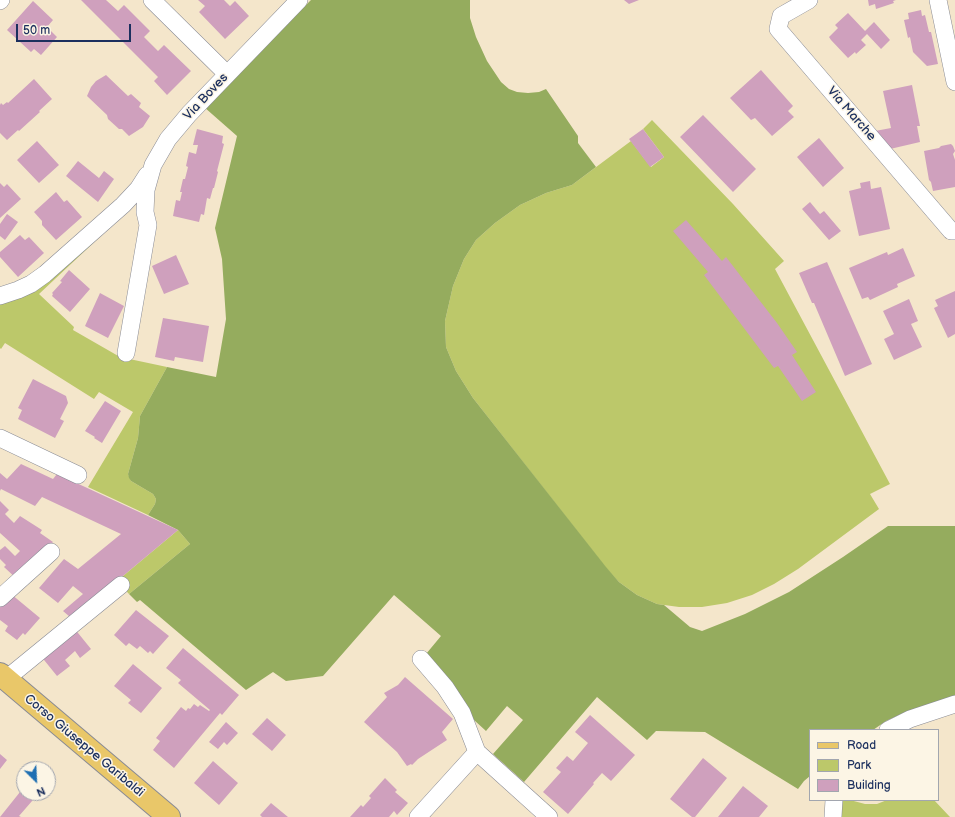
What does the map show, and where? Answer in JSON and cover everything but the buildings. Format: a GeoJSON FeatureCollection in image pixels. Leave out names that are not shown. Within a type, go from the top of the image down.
{"type":"FeatureCollection","features":[{"type":"Feature","properties":{"kind":"main road","name":"Corso Giuseppe Garibaldi"},"geometry":{"type":"LineString","coordinates":[[3,677],[169,817]]}},
{"type":"Feature","properties":{"kind":"street"},"geometry":{"type":"LineString","coordinates":[[152,0],[227,74]]}},
{"type":"Feature","properties":{"kind":"street","name":"Via Boves"},"geometry":{"type":"LineString","coordinates":[[126,353],[148,225],[145,212],[146,190],[153,165],[168,139],[189,114],[299,0]]}},
{"type":"Feature","properties":{"kind":"street","name":"Via Marche"},"geometry":{"type":"LineString","coordinates":[[810,0],[781,16],[778,29],[951,231],[955,231]]}},
{"type":"Feature","properties":{"kind":"street"},"geometry":{"type":"LineString","coordinates":[[938,0],[955,82]]}},
{"type":"Feature","properties":{"kind":"street"},"geometry":{"type":"LineString","coordinates":[[0,296],[31,284],[45,274],[123,205],[138,189],[153,165]]}},
{"type":"Feature","properties":{"kind":"street"},"geometry":{"type":"LineString","coordinates":[[0,438],[78,475]]}},
{"type":"Feature","properties":{"kind":"street"},"geometry":{"type":"LineString","coordinates":[[0,598],[51,552]]}},
{"type":"Feature","properties":{"kind":"street"},"geometry":{"type":"LineString","coordinates":[[3,677],[121,585]]}},
{"type":"Feature","properties":{"kind":"street"},"geometry":{"type":"LineString","coordinates":[[421,659],[445,687],[462,713],[477,752],[549,817]]}},
{"type":"Feature","properties":{"kind":"street"},"geometry":{"type":"LineString","coordinates":[[890,729],[910,719],[955,704]]}},
{"type":"Feature","properties":{"kind":"street"},"geometry":{"type":"LineString","coordinates":[[418,817],[477,752]]}},
{"type":"Feature","properties":{"kind":"street"},"geometry":{"type":"LineString","coordinates":[[833,817],[834,801]]}},
{"type":"Feature","properties":{"kind":"green space"},"geometry":{"type":"Polygon","coordinates":[[[311,0],[470,0],[470,18],[476,37],[487,61],[501,82],[509,89],[517,92],[539,92],[546,89],[578,136],[578,143],[596,167],[572,185],[546,193],[520,205],[495,223],[476,240],[464,259],[453,286],[445,321],[446,347],[456,371],[473,398],[619,582],[637,595],[657,604],[664,605],[690,627],[702,631],[745,614],[789,592],[888,526],[955,526],[955,698],[908,711],[886,721],[874,729],[809,729],[809,777],[798,789],[705,732],[656,731],[647,740],[597,697],[524,782],[493,754],[523,720],[507,706],[486,731],[474,720],[426,654],[441,636],[394,595],[323,676],[286,681],[273,672],[246,690],[140,600],[137,602],[129,594],[190,544],[178,530],[148,515],[155,504],[156,499],[153,494],[131,481],[129,478],[128,474],[138,438],[140,416],[167,367],[216,377],[226,319],[222,259],[215,228],[237,136],[204,107],[311,0]]]}},
{"type":"Feature","properties":{"kind":"green space"},"geometry":{"type":"Polygon","coordinates":[[[652,120],[733,204],[784,261],[775,269],[890,484],[870,494],[879,509],[798,569],[774,584],[752,595],[727,603],[702,607],[679,607],[657,604],[637,595],[619,582],[606,568],[473,398],[456,371],[446,347],[445,321],[453,286],[464,259],[476,240],[495,223],[520,205],[546,193],[572,185],[631,141],[651,167],[664,157],[643,129],[652,120]]]}},
{"type":"Feature","properties":{"kind":"green space"},"geometry":{"type":"Polygon","coordinates":[[[121,217],[39,294],[74,327],[73,330],[120,357],[167,367],[140,416],[138,438],[128,474],[131,481],[153,494],[156,499],[155,504],[148,515],[88,487],[133,412],[99,392],[94,399],[5,343],[1,349],[0,348],[0,300],[121,217]]]}},
{"type":"Feature","properties":{"kind":"green space"},"geometry":{"type":"Polygon","coordinates":[[[178,530],[190,544],[129,594],[117,581],[178,530]]]}},
{"type":"Feature","properties":{"kind":"green space"},"geometry":{"type":"Polygon","coordinates":[[[839,801],[877,804],[884,801],[935,801],[950,817],[838,817],[839,801]]]}}]}
